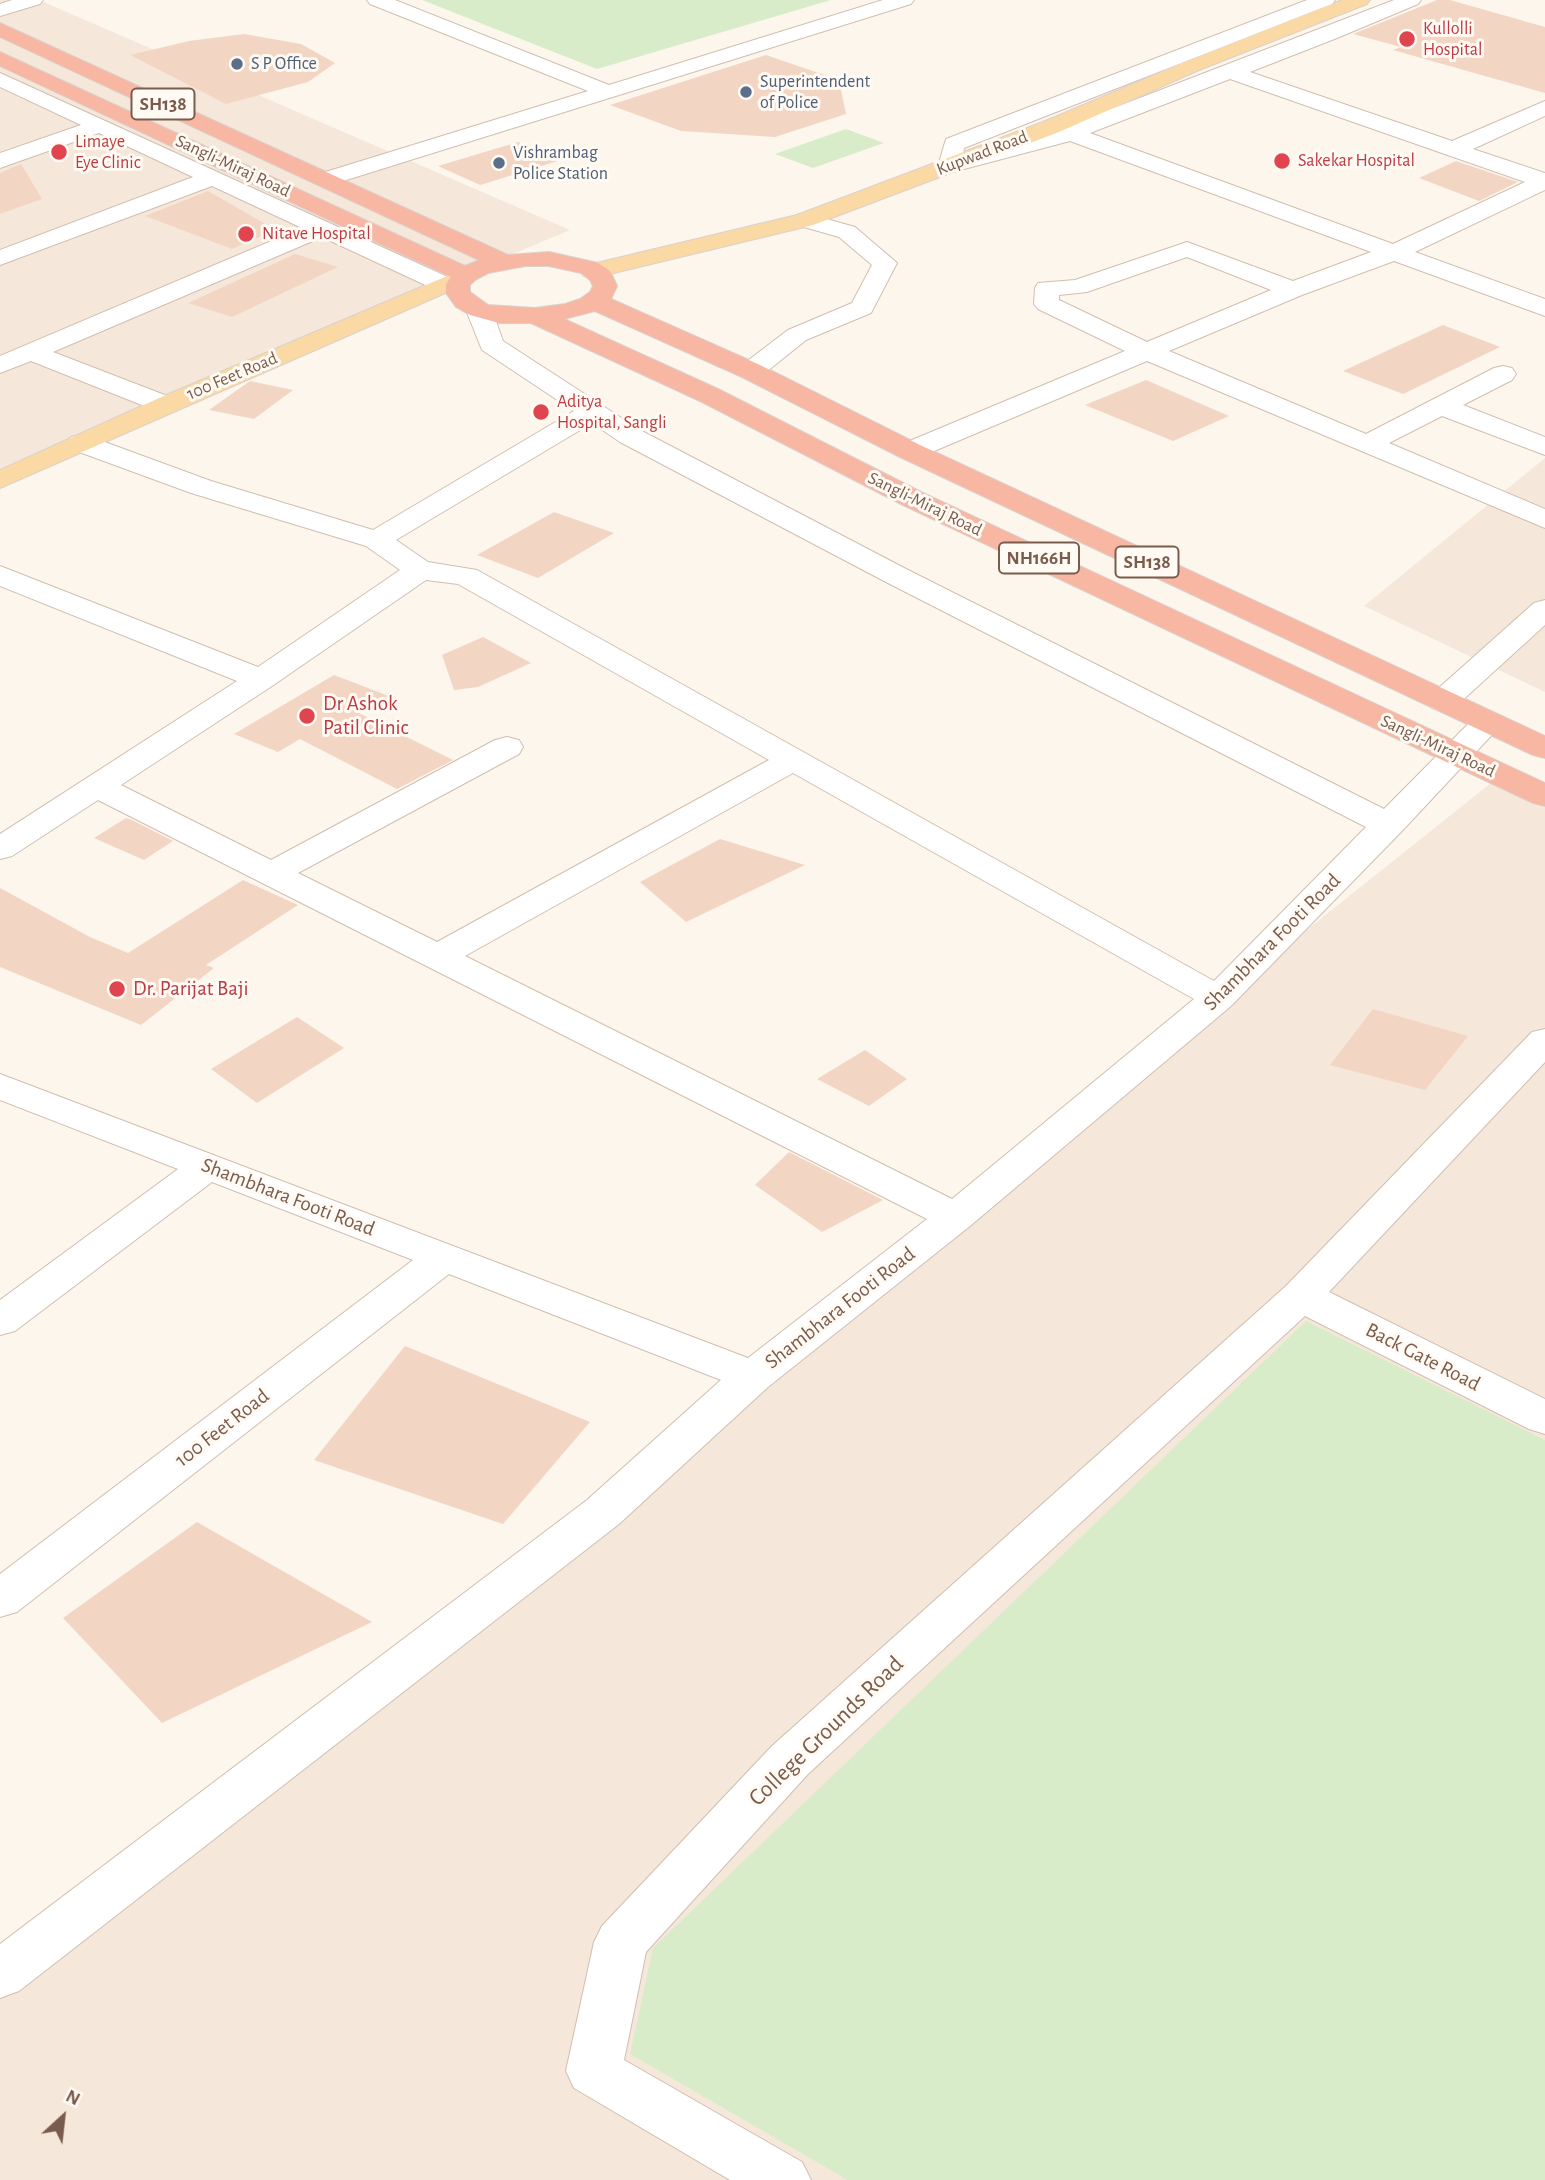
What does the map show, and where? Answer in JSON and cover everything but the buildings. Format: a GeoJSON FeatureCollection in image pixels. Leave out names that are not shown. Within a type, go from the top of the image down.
{"type":"FeatureCollection","features":[{"type":"Feature","properties":{"kind":"highway","name":"Sangli-Miraj Road"},"geometry":{"type":"LineString","coordinates":[[0,29],[501,261]]}},
{"type":"Feature","properties":{"kind":"highway","name":"Sangli-Miraj Road"},"geometry":{"type":"LineString","coordinates":[[0,58],[454,280]]}},
{"type":"Feature","properties":{"kind":"highway"},"geometry":{"type":"LineString","coordinates":[[549,259],[572,262],[593,271],[601,276],[605,286],[601,296],[570,311],[536,316],[499,315],[479,310],[465,302],[457,293],[458,284],[454,280],[501,261],[549,259]]}},
{"type":"Feature","properties":{"kind":"highway","name":"Sangli-Miraj Road"},"geometry":{"type":"LineString","coordinates":[[594,301],[751,372],[910,451],[1545,748]]}},
{"type":"Feature","properties":{"kind":"highway","name":"Sangli-Miraj Road"},"geometry":{"type":"LineString","coordinates":[[536,316],[709,395],[911,498],[1545,796]]}},
{"type":"Feature","properties":{"kind":"main road","name":"Kupwad Road"},"geometry":{"type":"LineString","coordinates":[[593,271],[805,220],[949,166],[1060,130],[1192,66],[1360,0]]}},
{"type":"Feature","properties":{"kind":"main road","name":"100 Feet Road"},"geometry":{"type":"LineString","coordinates":[[0,480],[454,280]]}},
{"type":"Feature","properties":{"kind":"street"},"geometry":{"type":"LineString","coordinates":[[0,10],[33,0]]}},
{"type":"Feature","properties":{"kind":"street"},"geometry":{"type":"LineString","coordinates":[[377,0],[609,92]]}},
{"type":"Feature","properties":{"kind":"street"},"geometry":{"type":"LineString","coordinates":[[327,179],[904,0]]}},
{"type":"Feature","properties":{"kind":"street"},"geometry":{"type":"LineString","coordinates":[[949,166],[954,144],[1325,0]]}},
{"type":"Feature","properties":{"kind":"street"},"geometry":{"type":"LineString","coordinates":[[1060,130],[1329,34],[1411,0]]}},
{"type":"Feature","properties":{"kind":"street"},"geometry":{"type":"LineString","coordinates":[[1227,71],[1545,181]]}},
{"type":"Feature","properties":{"kind":"street"},"geometry":{"type":"LineString","coordinates":[[0,79],[322,228],[454,280]]}},
{"type":"Feature","properties":{"kind":"street"},"geometry":{"type":"LineString","coordinates":[[1456,148],[1545,108]]}},
{"type":"Feature","properties":{"kind":"street"},"geometry":{"type":"LineString","coordinates":[[0,161],[100,125]]}},
{"type":"Feature","properties":{"kind":"street"},"geometry":{"type":"LineString","coordinates":[[1060,130],[1545,309]]}},
{"type":"Feature","properties":{"kind":"street"},"geometry":{"type":"LineString","coordinates":[[0,258],[213,177]]}},
{"type":"Feature","properties":{"kind":"street"},"geometry":{"type":"LineString","coordinates":[[910,451],[1293,290],[1395,252],[1545,181]]}},
{"type":"Feature","properties":{"kind":"street"},"geometry":{"type":"LineString","coordinates":[[751,372],[797,335],[862,308],[885,263],[847,232],[805,220]]}},
{"type":"Feature","properties":{"kind":"street"},"geometry":{"type":"LineString","coordinates":[[0,365],[322,228]]}},
{"type":"Feature","properties":{"kind":"street"},"geometry":{"type":"LineString","coordinates":[[1293,290],[1186,249],[1078,287],[1047,288],[1047,304],[1146,351],[1545,519]]}},
{"type":"Feature","properties":{"kind":"street"},"geometry":{"type":"LineString","coordinates":[[479,310],[491,345],[629,436],[897,576],[1389,825]]}},
{"type":"Feature","properties":{"kind":"street"},"geometry":{"type":"LineString","coordinates":[[31,352],[166,405]]}},
{"type":"Feature","properties":{"kind":"street"},"geometry":{"type":"LineString","coordinates":[[1367,444],[1503,374]]}},
{"type":"Feature","properties":{"kind":"street"},"geometry":{"type":"LineString","coordinates":[[1441,406],[1545,447]]}},
{"type":"Feature","properties":{"kind":"street"},"geometry":{"type":"LineString","coordinates":[[376,540],[592,412]]}},
{"type":"Feature","properties":{"kind":"street"},"geometry":{"type":"LineString","coordinates":[[81,443],[201,487],[376,540],[420,570],[466,576],[1218,998]]}},
{"type":"Feature","properties":{"kind":"street"},"geometry":{"type":"LineString","coordinates":[[7,838],[97,786],[261,680],[420,570]]}},
{"type":"Feature","properties":{"kind":"street"},"geometry":{"type":"LineString","coordinates":[[0,575],[261,680]]}},
{"type":"Feature","properties":{"kind":"street"},"geometry":{"type":"LineString","coordinates":[[1443,701],[1545,609]]}},
{"type":"Feature","properties":{"kind":"street","name":"Shambhara Footi Road"},"geometry":{"type":"LineString","coordinates":[[1,1088],[753,1376],[956,1217],[1218,998],[1488,722]]}},
{"type":"Feature","properties":{"kind":"street"},"geometry":{"type":"LineString","coordinates":[[272,873],[507,747]]}},
{"type":"Feature","properties":{"kind":"street"},"geometry":{"type":"LineString","coordinates":[[439,956],[793,760]]}},
{"type":"Feature","properties":{"kind":"street"},"geometry":{"type":"LineString","coordinates":[[97,786],[956,1217]]}},
{"type":"Feature","properties":{"kind":"street"},"geometry":{"type":"LineString","coordinates":[[1301,1296],[1545,1040]]}},
{"type":"Feature","properties":{"kind":"street"},"geometry":{"type":"LineString","coordinates":[[0,1321],[208,1166]]}},
{"type":"Feature","properties":{"kind":"street","name":"100 Feet Road"},"geometry":{"type":"LineString","coordinates":[[0,1599],[444,1257]]}},
{"type":"Feature","properties":{"kind":"street","name":"Back Gate Road"},"geometry":{"type":"LineString","coordinates":[[1301,1296],[1545,1418]]}},
{"type":"Feature","properties":{"kind":"street","name":"College Grounds Road"},"geometry":{"type":"LineString","coordinates":[[782,2180],[594,2071],[621,1942],[790,1760],[1301,1296]]}},
{"type":"Feature","properties":{"kind":"street"},"geometry":{"type":"LineString","coordinates":[[0,1975],[603,1512],[753,1376]]}},
{"type":"Feature","properties":{"kind":"shaded area"},"geometry":{"type":"Polygon","coordinates":[[[0,0],[39,0],[570,230],[0,470],[0,0]]]}},
{"type":"Feature","properties":{"kind":"shaded area"},"geometry":{"type":"Polygon","coordinates":[[[1545,458],[1545,692],[1364,606],[1545,458]]]}},
{"type":"Feature","properties":{"kind":"shaded area"},"geometry":{"type":"Polygon","coordinates":[[[1501,775],[1545,796],[1545,2180],[0,2180],[0,1972],[1501,775]]]}},
{"type":"Feature","properties":{"kind":"green space"},"geometry":{"type":"Polygon","coordinates":[[[422,0],[831,0],[597,69],[422,0]]]}},
{"type":"Feature","properties":{"kind":"green space"},"geometry":{"type":"Polygon","coordinates":[[[846,129],[884,143],[813,168],[775,154],[846,129]]]}},
{"type":"Feature","properties":{"kind":"green space"},"geometry":{"type":"Polygon","coordinates":[[[1306,1321],[1545,1440],[1545,2180],[848,2180],[630,2054],[653,1948],[1306,1321]]]}},
{"type":"Feature","properties":{"kind":"place","name":"Kullolli Hospital"},"geometry":{"type":"Point","coordinates":[1407,39]}},
{"type":"Feature","properties":{"kind":"place","name":"S P Office"},"geometry":{"type":"Point","coordinates":[237,64]}},
{"type":"Feature","properties":{"kind":"place","name":"Superintendent of Police"},"geometry":{"type":"Point","coordinates":[746,92]}},
{"type":"Feature","properties":{"kind":"place","name":"Limaye Eye Clinic"},"geometry":{"type":"Point","coordinates":[59,152]}},
{"type":"Feature","properties":{"kind":"place","name":"Sakekar Hospital"},"geometry":{"type":"Point","coordinates":[1282,161]}},
{"type":"Feature","properties":{"kind":"place","name":"Vishrambag Police Station"},"geometry":{"type":"Point","coordinates":[499,163]}},
{"type":"Feature","properties":{"kind":"place","name":"Nitave Hospital"},"geometry":{"type":"Point","coordinates":[246,234]}},
{"type":"Feature","properties":{"kind":"place","name":"Aditya Hospital, Sangli"},"geometry":{"type":"Point","coordinates":[541,412]}},
{"type":"Feature","properties":{"kind":"place","name":"Dr Ashok Patil Clinic"},"geometry":{"type":"Point","coordinates":[307,716]}},
{"type":"Feature","properties":{"kind":"place","name":"Dr. Parijat Baji"},"geometry":{"type":"Point","coordinates":[117,989]}}]}
